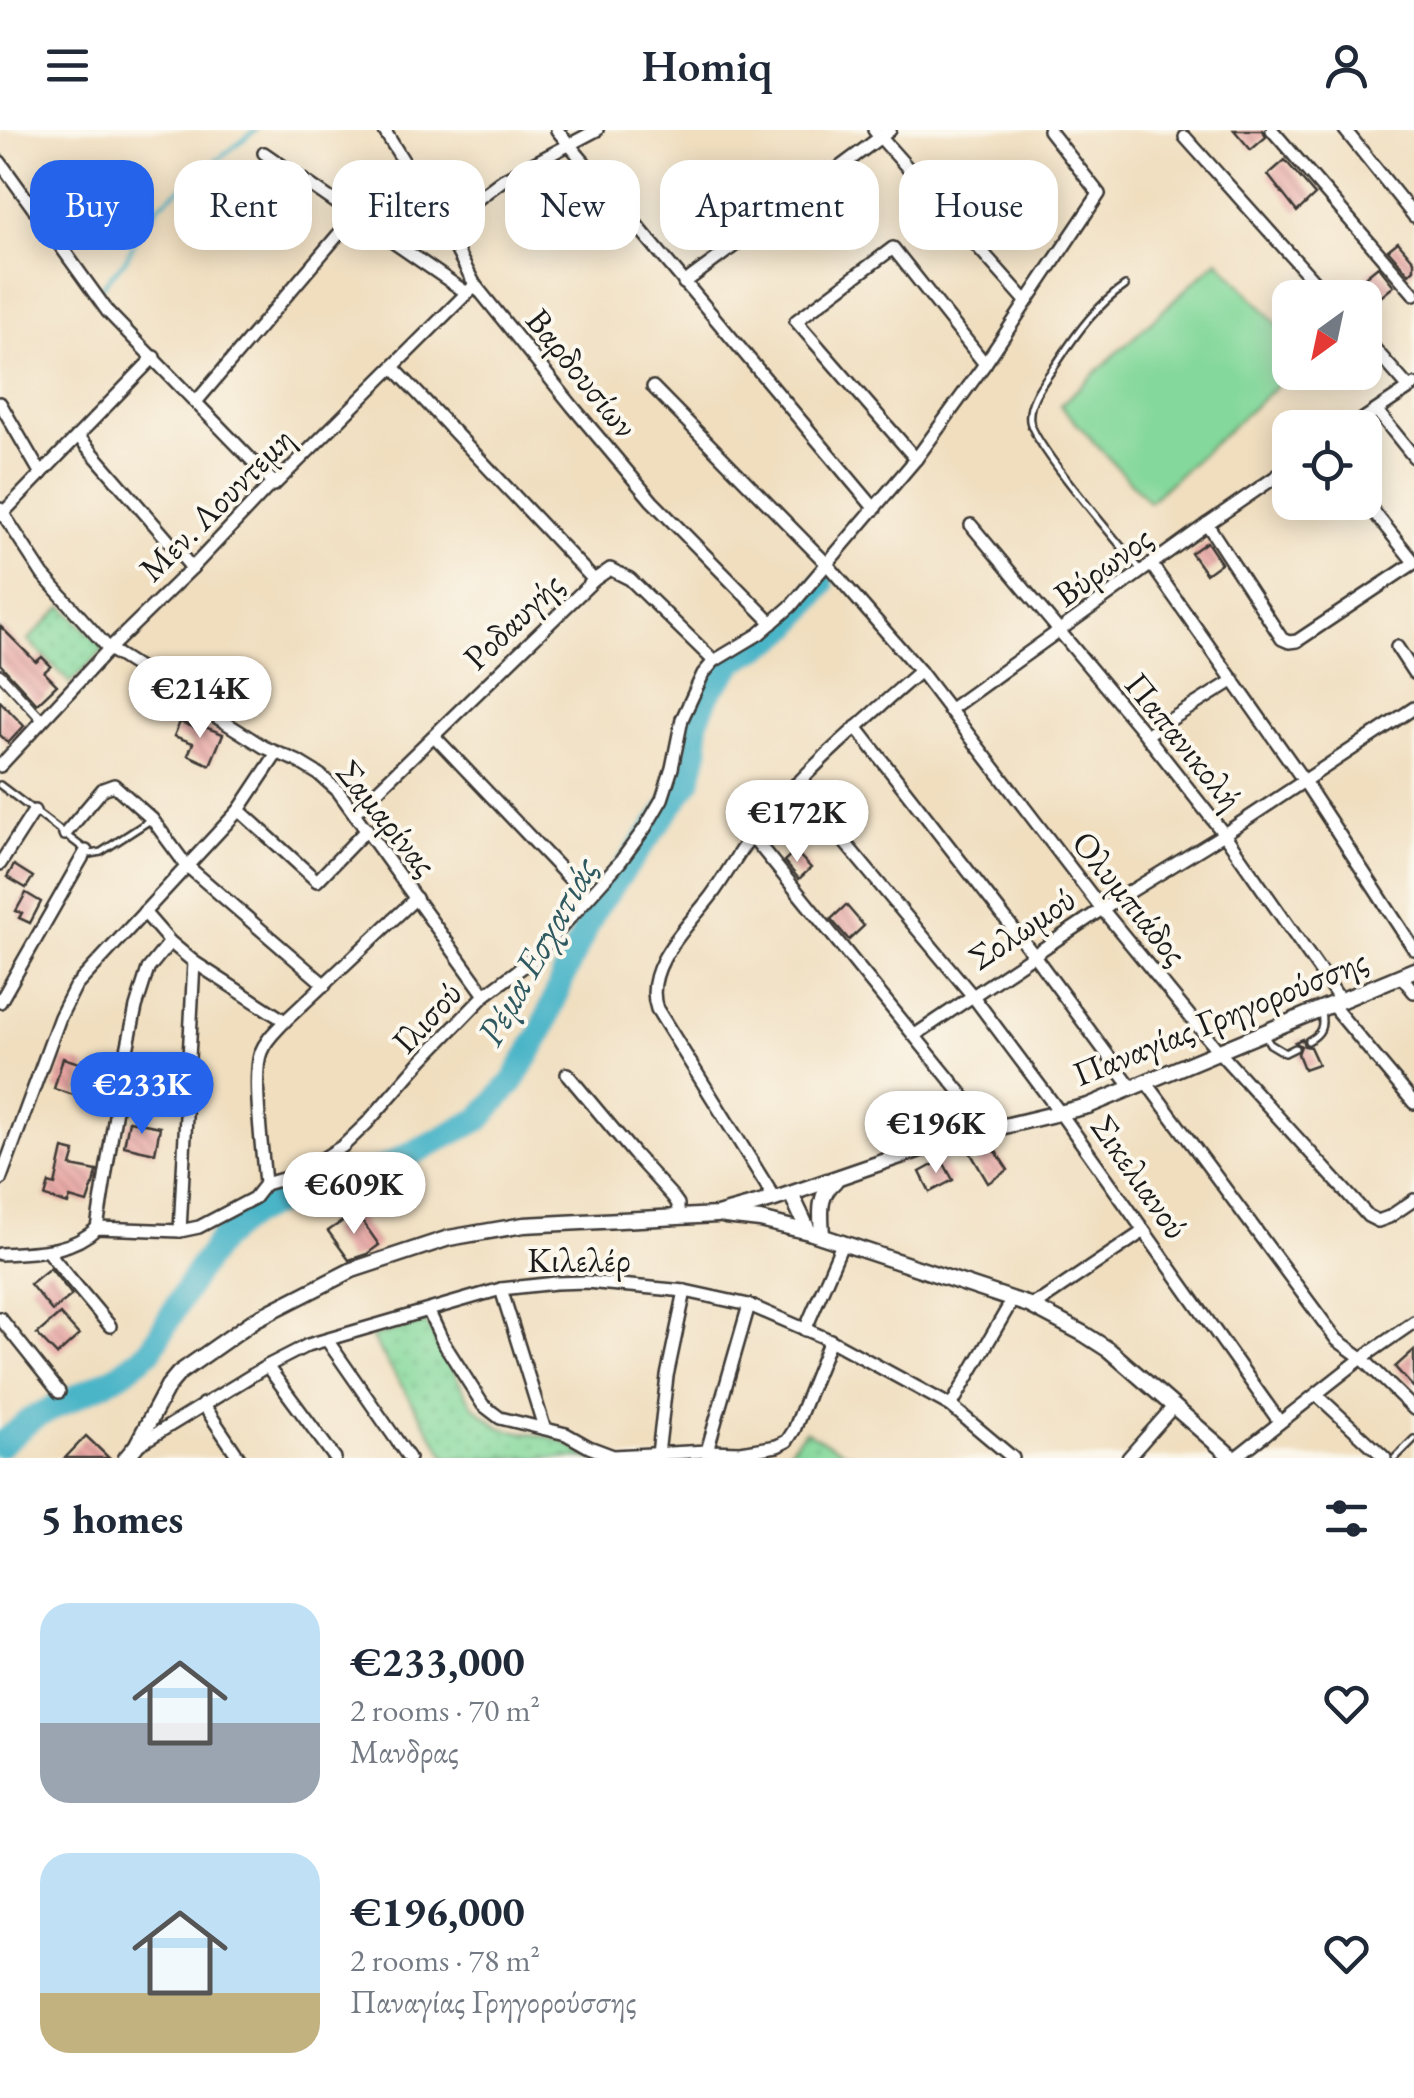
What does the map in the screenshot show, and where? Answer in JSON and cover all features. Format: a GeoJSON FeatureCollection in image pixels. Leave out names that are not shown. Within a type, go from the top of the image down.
{"type":"FeatureCollection","features":[{"type":"Feature","properties":{"kind":"street","name":"Βαρδουσίων"},"geometry":{"type":"LineString","coordinates":[[384,130],[403,160]]}},
{"type":"Feature","properties":{"kind":"street"},"geometry":{"type":"LineString","coordinates":[[557,130],[875,509]]}},
{"type":"Feature","properties":{"kind":"street"},"geometry":{"type":"LineString","coordinates":[[485,193],[504,179],[598,130]]}},
{"type":"Feature","properties":{"kind":"street","name":"Ιλισού"},"geometry":{"type":"LineString","coordinates":[[180,1231],[198,1227],[254,1198],[264,1184],[297,1176],[342,1146],[367,1124],[423,1058],[485,995],[532,960],[620,862],[662,799],[682,719],[703,674],[714,661],[759,634],[792,606],[916,460],[1099,194],[1049,130]]}},
{"type":"Feature","properties":{"kind":"street"},"geometry":{"type":"LineString","coordinates":[[1272,130],[1414,294]]}},
{"type":"Feature","properties":{"kind":"street"},"geometry":{"type":"LineString","coordinates":[[1345,130],[1414,216]]}},
{"type":"Feature","properties":{"kind":"street"},"geometry":{"type":"LineString","coordinates":[[684,283],[881,133],[1026,301]]}},
{"type":"Feature","properties":{"kind":"street"},"geometry":{"type":"LineString","coordinates":[[1186,136],[1313,280]]}},
{"type":"Feature","properties":{"kind":"street"},"geometry":{"type":"LineString","coordinates":[[264,153],[332,201]]}},
{"type":"Feature","properties":{"kind":"street"},"geometry":{"type":"LineString","coordinates":[[0,162],[108,312],[273,482]]}},
{"type":"Feature","properties":{"kind":"street"},"geometry":{"type":"LineString","coordinates":[[0,194],[14,183]]}},
{"type":"Feature","properties":{"kind":"street"},"geometry":{"type":"LineString","coordinates":[[196,402],[332,242]]}},
{"type":"Feature","properties":{"kind":"street"},"geometry":{"type":"LineString","coordinates":[[916,460],[796,322],[893,248],[985,364]]}},
{"type":"Feature","properties":{"kind":"street"},"geometry":{"type":"LineString","coordinates":[[408,250],[471,289]]}},
{"type":"Feature","properties":{"kind":"street","name":"Βαρδουσίων"},"geometry":{"type":"LineString","coordinates":[[454,250],[471,289],[652,501],[772,623]]}},
{"type":"Feature","properties":{"kind":"street","name":"Μεν. Λουντεμη"},"geometry":{"type":"LineString","coordinates":[[0,766],[273,482],[274,485],[471,289]]}},
{"type":"Feature","properties":{"kind":"street"},"geometry":{"type":"LineString","coordinates":[[1378,410],[1412,386],[1382,355]]}},
{"type":"Feature","properties":{"kind":"street"},"geometry":{"type":"LineString","coordinates":[[2,510],[154,357]]}},
{"type":"Feature","properties":{"kind":"street"},"geometry":{"type":"LineString","coordinates":[[392,367],[594,580]]}},
{"type":"Feature","properties":{"kind":"street","name":"Ολυμπιάδος"},"geometry":{"type":"LineString","coordinates":[[653,386],[826,563],[920,671],[1102,909],[1219,1052],[1368,1216],[1378,1221],[1414,1200]]}},
{"type":"Feature","properties":{"kind":"street"},"geometry":{"type":"LineString","coordinates":[[0,403],[41,474]]}},
{"type":"Feature","properties":{"kind":"street"},"geometry":{"type":"LineString","coordinates":[[1382,417],[1414,456]]}},
{"type":"Feature","properties":{"kind":"street"},"geometry":{"type":"LineString","coordinates":[[78,436],[192,568]]}},
{"type":"Feature","properties":{"kind":"street","name":"Βύρωνος"},"geometry":{"type":"LineString","coordinates":[[949,710],[1272,479]]}},
{"type":"Feature","properties":{"kind":"street","name":"Σαμαρίνας"},"geometry":{"type":"LineString","coordinates":[[2,510],[43,575],[109,649],[264,747],[320,775],[338,791],[485,995]]}},
{"type":"Feature","properties":{"kind":"street"},"geometry":{"type":"LineString","coordinates":[[1207,524],[1282,639],[1289,642],[1414,562],[1380,520]]}},
{"type":"Feature","properties":{"kind":"street","name":"Παπανικολή"},"geometry":{"type":"LineString","coordinates":[[971,524],[1224,834],[1331,1005],[1414,1103]]}},
{"type":"Feature","properties":{"kind":"street"},"geometry":{"type":"LineString","coordinates":[[1146,568],[1234,680],[1414,949]]}},
{"type":"Feature","properties":{"kind":"street","name":"Ροδαυγής"},"geometry":{"type":"LineString","coordinates":[[355,812],[594,580],[610,569],[630,579],[714,661]]}},
{"type":"Feature","properties":{"kind":"street"},"geometry":{"type":"LineString","coordinates":[[1397,647],[1414,673]]}},
{"type":"Feature","properties":{"kind":"street"},"geometry":{"type":"LineString","coordinates":[[775,1199],[654,1002],[657,981],[668,948],[712,894],[751,835],[796,784],[920,671]]}},
{"type":"Feature","properties":{"kind":"street"},"geometry":{"type":"LineString","coordinates":[[0,674],[43,721]]}},
{"type":"Feature","properties":{"kind":"street"},"geometry":{"type":"LineString","coordinates":[[1146,734],[1234,680]]}},
{"type":"Feature","properties":{"kind":"street","name":"Σολωμού"},"geometry":{"type":"LineString","coordinates":[[915,1035],[1414,708]]}},
{"type":"Feature","properties":{"kind":"street"},"geometry":{"type":"LineString","coordinates":[[856,727],[1034,954],[1132,1088]]}},
{"type":"Feature","properties":{"kind":"street"},"geometry":{"type":"LineString","coordinates":[[434,736],[587,897]]}},
{"type":"Feature","properties":{"kind":"street"},"geometry":{"type":"LineString","coordinates":[[0,744],[10,754]]}},
{"type":"Feature","properties":{"kind":"street"},"geometry":{"type":"LineString","coordinates":[[0,1180],[70,996],[81,979],[239,810],[277,752]]}},
{"type":"Feature","properties":{"kind":"street","name":"Σικελιανού"},"geometry":{"type":"LineString","coordinates":[[796,784],[972,995],[1278,1421]]}},
{"type":"Feature","properties":{"kind":"street"},"geometry":{"type":"LineString","coordinates":[[66,834],[103,789],[114,785],[152,819],[186,865],[325,985]]}},
{"type":"Feature","properties":{"kind":"street"},"geometry":{"type":"LineString","coordinates":[[0,864],[34,810]]}},
{"type":"Feature","properties":{"kind":"street"},"geometry":{"type":"LineString","coordinates":[[239,810],[317,881],[367,828]]}},
{"type":"Feature","properties":{"kind":"street"},"geometry":{"type":"LineString","coordinates":[[751,835],[990,1130]]}},
{"type":"Feature","properties":{"kind":"street"},"geometry":{"type":"LineString","coordinates":[[0,1002],[86,851]]}},
{"type":"Feature","properties":{"kind":"street"},"geometry":{"type":"LineString","coordinates":[[264,1184],[260,1054],[286,1021],[416,898]]}},
{"type":"Feature","properties":{"kind":"street"},"geometry":{"type":"LineString","coordinates":[[144,912],[194,962],[286,1021]]}},
{"type":"Feature","properties":{"kind":"street"},"geometry":{"type":"LineString","coordinates":[[0,1254],[48,1252],[66,1247],[98,1228],[136,1007],[148,969],[170,942]]}},
{"type":"Feature","properties":{"kind":"street"},"geometry":{"type":"LineString","coordinates":[[98,1228],[180,1231],[194,962]]}},
{"type":"Feature","properties":{"kind":"street"},"geometry":{"type":"LineString","coordinates":[[1408,973],[1414,992]]}},
{"type":"Feature","properties":{"kind":"street","name":"Παναγίας Γρηγορούσσης"},"geometry":{"type":"LineString","coordinates":[[131,1452],[179,1373],[256,1318],[352,1270],[449,1238],[486,1231],[524,1225],[718,1215],[775,1199],[950,1140],[1061,1114],[1408,973]]}},
{"type":"Feature","properties":{"kind":"street"},"geometry":{"type":"LineString","coordinates":[[568,1074],[673,1197],[678,1204],[678,1216]]}},
{"type":"Feature","properties":{"kind":"street"},"geometry":{"type":"LineString","coordinates":[[1146,1082],[1336,1340],[1362,1358],[1414,1409]]}},
{"type":"Feature","properties":{"kind":"street"},"geometry":{"type":"LineString","coordinates":[[816,1234],[820,1202],[827,1188],[840,1177]]}},
{"type":"Feature","properties":{"kind":"street"},"geometry":{"type":"LineString","coordinates":[[792,1194],[816,1234]]}},
{"type":"Feature","properties":{"kind":"street"},"geometry":{"type":"LineString","coordinates":[[718,1215],[760,1220],[816,1234],[1030,1305],[1109,1350],[1234,1458],[1414,1322]]}},
{"type":"Feature","properties":{"kind":"street"},"geometry":{"type":"LineString","coordinates":[[1030,1305],[1144,1231]]}},
{"type":"Feature","properties":{"kind":"street"},"geometry":{"type":"LineString","coordinates":[[805,1330],[842,1242]]}},
{"type":"Feature","properties":{"kind":"street"},"geometry":{"type":"LineString","coordinates":[[48,1252],[110,1326]]}},
{"type":"Feature","properties":{"kind":"street","name":"Κιλελέρ"},"geometry":{"type":"LineString","coordinates":[[131,1452],[203,1404],[308,1345],[500,1289],[586,1282],[684,1291],[748,1304],[830,1340],[951,1406],[1013,1458]]}},
{"type":"Feature","properties":{"kind":"street"},"geometry":{"type":"LineString","coordinates":[[500,1289],[544,1427]]}},
{"type":"Feature","properties":{"kind":"street"},"geometry":{"type":"LineString","coordinates":[[658,1454],[667,1376],[684,1291]]}},
{"type":"Feature","properties":{"kind":"street"},"geometry":{"type":"LineString","coordinates":[[951,1406],[1013,1299]]}},
{"type":"Feature","properties":{"kind":"street"},"geometry":{"type":"LineString","coordinates":[[707,1451],[748,1304]]}},
{"type":"Feature","properties":{"kind":"street"},"geometry":{"type":"LineString","coordinates":[[429,1312],[483,1405],[500,1418],[566,1434],[588,1448],[613,1456],[741,1452],[787,1441],[830,1340]]}},
{"type":"Feature","properties":{"kind":"street"},"geometry":{"type":"LineString","coordinates":[[0,1318],[59,1392]]}},
{"type":"Feature","properties":{"kind":"street"},"geometry":{"type":"LineString","coordinates":[[327,1340],[409,1458]]}},
{"type":"Feature","properties":{"kind":"street"},"geometry":{"type":"LineString","coordinates":[[267,1366],[336,1458]]}},
{"type":"Feature","properties":{"kind":"street"},"geometry":{"type":"LineString","coordinates":[[1317,1395],[1384,1458]]}},
{"type":"Feature","properties":{"kind":"street"},"geometry":{"type":"LineString","coordinates":[[203,1404],[240,1458]]}},
{"type":"Feature","properties":{"kind":"street"},"geometry":{"type":"LineString","coordinates":[[1128,1458],[1173,1407]]}},
{"type":"Feature","properties":{"kind":"lane"},"geometry":{"type":"LineString","coordinates":[[1126,286],[1107,298],[1077,332],[1032,401],[1030,422],[1048,454],[1146,568]]}},
{"type":"Feature","properties":{"kind":"lane"},"geometry":{"type":"LineString","coordinates":[[0,784],[91,854],[101,852],[152,819]]}},
{"type":"Feature","properties":{"kind":"lane"},"geometry":{"type":"LineString","coordinates":[[1308,1042],[1318,1036],[1331,1005]]}},
{"type":"Feature","properties":{"kind":"lane"},"geometry":{"type":"LineString","coordinates":[[1263,1034],[1278,1050],[1285,1053],[1295,1048]]}},
{"type":"Feature","properties":{"kind":"lane"},"geometry":{"type":"LineString","coordinates":[[1395,1458],[1414,1439]]}},
{"type":"Feature","properties":{"kind":"green space"},"geometry":{"type":"Polygon","coordinates":[[[1218,260],[1272,318],[1272,390],[1149,502],[1060,405],[1218,260]]]}},
{"type":"Feature","properties":{"kind":"green space"},"geometry":{"type":"Polygon","coordinates":[[[63,606],[105,649],[70,683],[28,640],[63,606]]]}},
{"type":"Feature","properties":{"kind":"green space"},"geometry":{"type":"Polygon","coordinates":[[[426,1323],[473,1406],[501,1428],[557,1439],[591,1458],[447,1458],[371,1337],[426,1323]]]}},
{"type":"Feature","properties":{"kind":"green space"},"geometry":{"type":"Polygon","coordinates":[[[805,1431],[856,1458],[768,1458],[787,1452],[805,1431]]]}},
{"type":"Feature","properties":{"kind":"building"},"geometry":{"type":"Polygon","coordinates":[[[1234,130],[1263,130],[1266,137],[1251,150],[1234,130]]]}},
{"type":"Feature","properties":{"kind":"building"},"geometry":{"type":"Polygon","coordinates":[[[1285,160],[1315,195],[1297,212],[1268,175],[1285,160]]]}},
{"type":"Feature","properties":{"kind":"building"},"geometry":{"type":"Polygon","coordinates":[[[1398,242],[1414,261],[1409,274],[1388,250],[1398,242]]]}},
{"type":"Feature","properties":{"kind":"building"},"geometry":{"type":"Polygon","coordinates":[[[1378,266],[1394,286],[1382,296],[1382,280],[1361,280],[1378,266]]]}},
{"type":"Feature","properties":{"kind":"building"},"geometry":{"type":"Polygon","coordinates":[[[1207,542],[1221,563],[1206,574],[1191,553],[1207,542]]]}},
{"type":"Feature","properties":{"kind":"building"},"geometry":{"type":"Polygon","coordinates":[[[0,626],[36,662],[42,657],[51,666],[44,672],[57,685],[37,704],[0,664],[0,626]]]}},
{"type":"Feature","properties":{"kind":"building"},"geometry":{"type":"Polygon","coordinates":[[[0,701],[24,726],[8,743],[0,735],[0,701]]]}},
{"type":"Feature","properties":{"kind":"building"},"geometry":{"type":"Polygon","coordinates":[[[180,722],[223,734],[210,765],[188,755],[193,743],[174,736],[180,722]]]}},
{"type":"Feature","properties":{"kind":"building"},"geometry":{"type":"Polygon","coordinates":[[[795,851],[811,868],[799,879],[784,861],[795,851]]]}},
{"type":"Feature","properties":{"kind":"building"},"geometry":{"type":"Polygon","coordinates":[[[14,865],[33,877],[26,888],[7,877],[14,865]]]}},
{"type":"Feature","properties":{"kind":"building"},"geometry":{"type":"Polygon","coordinates":[[[26,893],[41,902],[30,923],[19,918],[22,913],[16,911],[26,893]]]}},
{"type":"Feature","properties":{"kind":"building"},"geometry":{"type":"Polygon","coordinates":[[[846,905],[864,926],[849,940],[831,919],[846,905]]]}},
{"type":"Feature","properties":{"kind":"building"},"geometry":{"type":"Polygon","coordinates":[[[1302,1039],[1318,1064],[1304,1069],[1298,1054],[1301,1046],[1295,1042],[1302,1039]]]}},
{"type":"Feature","properties":{"kind":"building"},"geometry":{"type":"Polygon","coordinates":[[[63,1058],[86,1065],[77,1096],[54,1089],[63,1058]]]}},
{"type":"Feature","properties":{"kind":"building"},"geometry":{"type":"Polygon","coordinates":[[[129,1121],[160,1127],[155,1153],[124,1146],[129,1121]]]}},
{"type":"Feature","properties":{"kind":"building"},"geometry":{"type":"Polygon","coordinates":[[[989,1141],[1008,1170],[988,1183],[967,1147],[989,1141]]]}},
{"type":"Feature","properties":{"kind":"building"},"geometry":{"type":"Polygon","coordinates":[[[63,1149],[75,1152],[71,1166],[97,1171],[87,1203],[70,1198],[68,1204],[45,1197],[49,1183],[55,1185],[63,1149]]]}},
{"type":"Feature","properties":{"kind":"building"},"geometry":{"type":"Polygon","coordinates":[[[942,1160],[953,1180],[930,1192],[920,1172],[942,1160]]]}},
{"type":"Feature","properties":{"kind":"building"},"geometry":{"type":"Polygon","coordinates":[[[356,1212],[379,1245],[349,1260],[328,1231],[356,1212]]]}},
{"type":"Feature","properties":{"kind":"building"},"geometry":{"type":"Polygon","coordinates":[[[50,1268],[72,1295],[52,1311],[30,1284],[50,1268]]]}},
{"type":"Feature","properties":{"kind":"building"},"geometry":{"type":"Polygon","coordinates":[[[60,1314],[79,1335],[57,1355],[37,1334],[60,1314]]]}},
{"type":"Feature","properties":{"kind":"building"},"geometry":{"type":"Polygon","coordinates":[[[1414,1350],[1414,1388],[1395,1367],[1414,1350]]]}},
{"type":"Feature","properties":{"kind":"building"},"geometry":{"type":"Polygon","coordinates":[[[86,1436],[109,1458],[65,1458],[86,1436]]]}},
{"type":"Feature","properties":{"kind":"waterway"},"geometry":{"type":"LineString","coordinates":[[99,290],[126,259],[159,205],[256,130]]}},
{"type":"Feature","properties":{"kind":"waterway","name":"Ρέμα Εσχατιάς"},"geometry":{"type":"LineString","coordinates":[[0,1445],[33,1418],[117,1376],[150,1351],[196,1273],[221,1239],[250,1215],[300,1193],[385,1167],[480,1119],[513,1081],[541,1033],[595,909],[689,781],[697,749],[696,721],[709,692],[735,660],[790,625],[822,585]]}}]}
